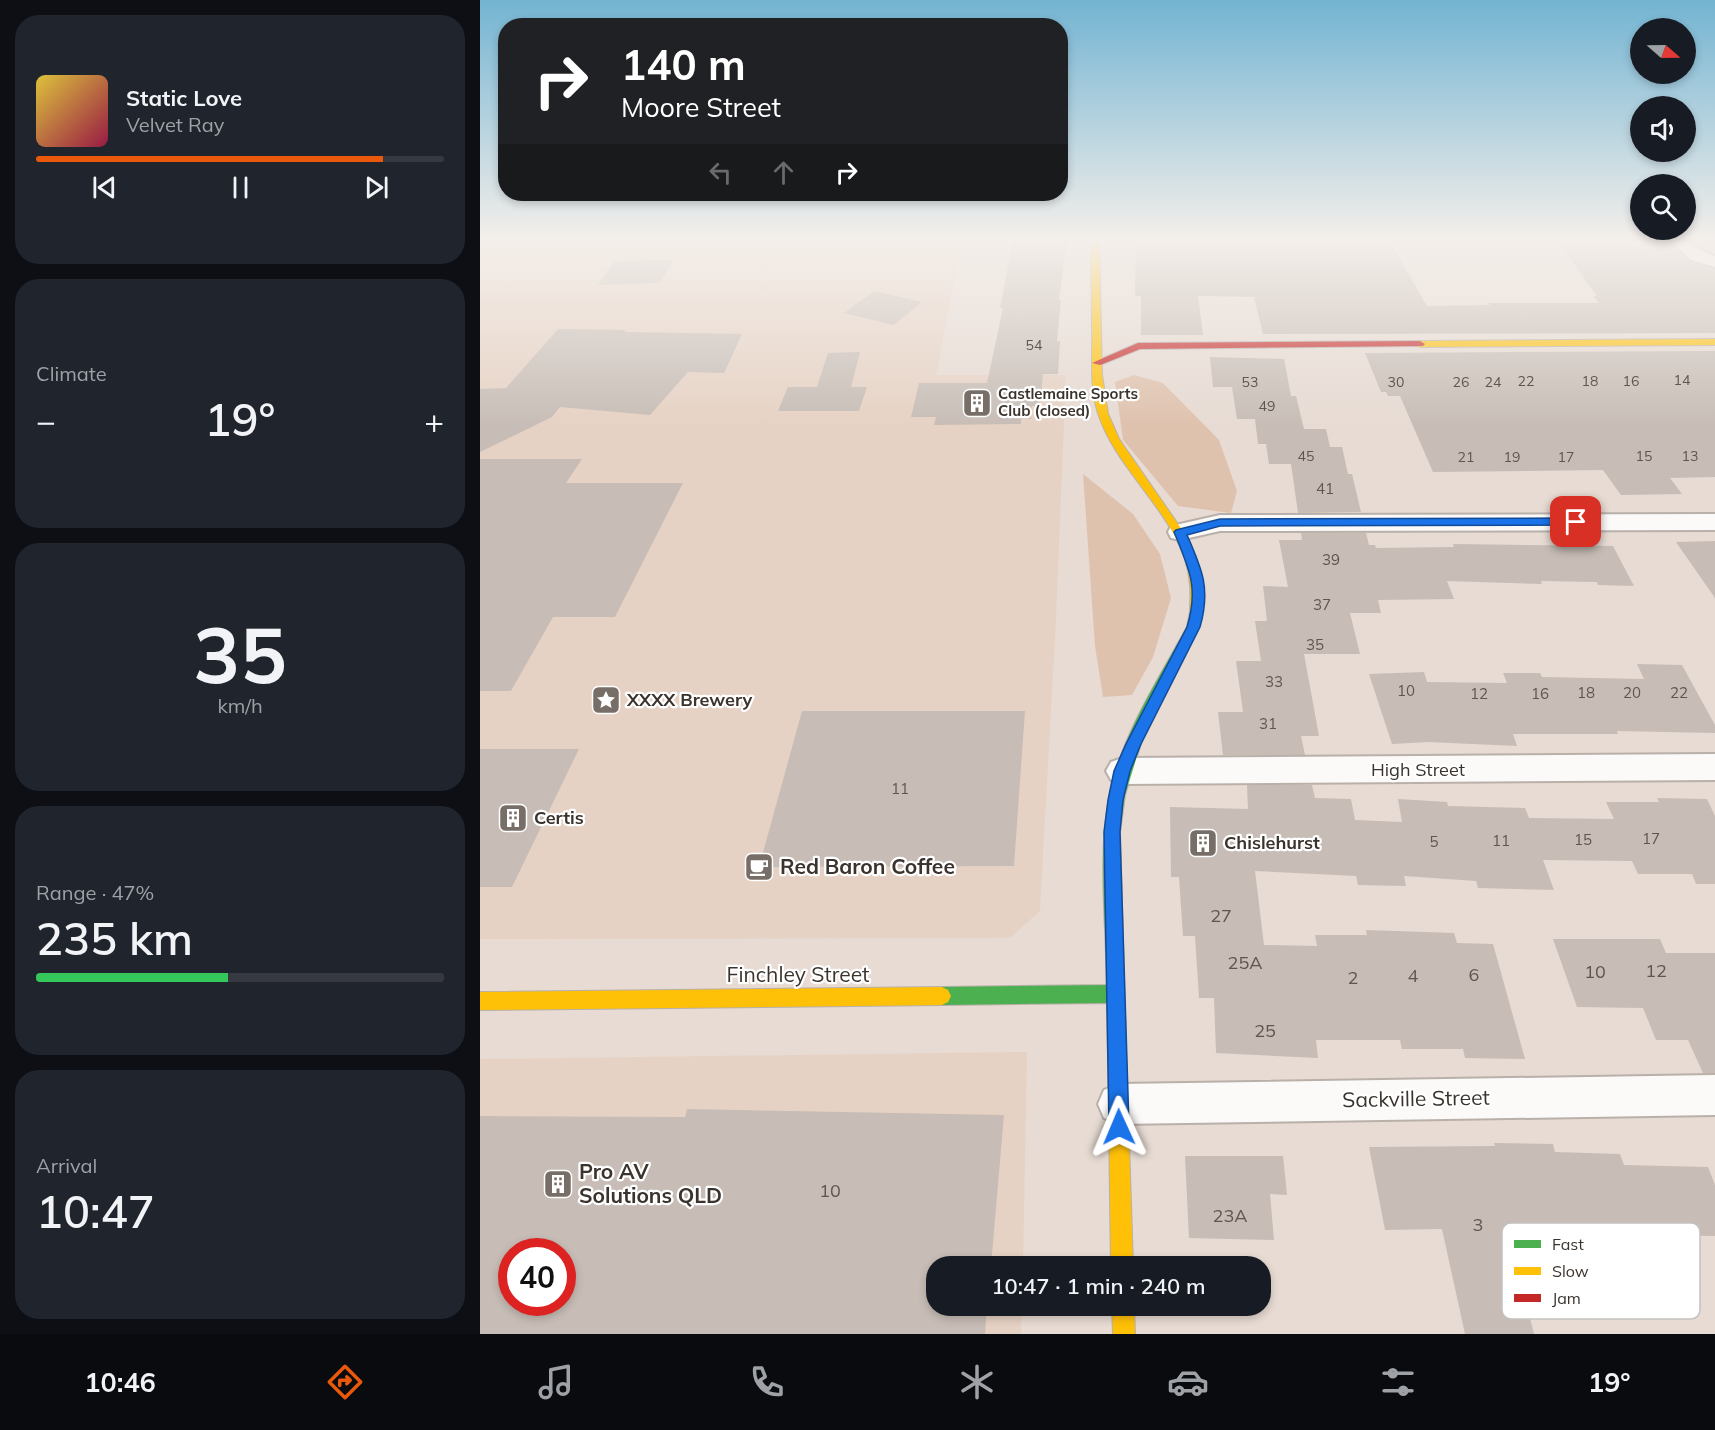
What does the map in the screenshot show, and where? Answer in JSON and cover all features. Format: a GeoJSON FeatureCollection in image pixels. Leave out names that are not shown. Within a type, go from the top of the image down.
{"type":"FeatureCollection","features":[{"type":"Feature","properties":{"kind":"street"},"geometry":{"type":"LineString","coordinates":[[1097,302],[1099,392],[1108,429],[1130,467],[1180,532],[1198,574],[1199,609],[1193,627],[1133,744],[1122,771],[1115,800],[1112,832],[1122,1256]]}},
{"type":"Feature","properties":{"kind":"street"},"geometry":{"type":"LineString","coordinates":[[1098,363],[1138,346],[1154,345],[1715,342]]}},
{"type":"Feature","properties":{"kind":"street"},"geometry":{"type":"LineString","coordinates":[[1180,532],[1220,523],[1715,522]]}},
{"type":"Feature","properties":{"kind":"street","name":"High Street"},"geometry":{"type":"LineString","coordinates":[[1122,771],[1715,767]]}},
{"type":"Feature","properties":{"kind":"street","name":"Finchley Street"},"geometry":{"type":"LineString","coordinates":[[480,1001],[1116,994]]}},
{"type":"Feature","properties":{"kind":"street","name":"Sackville Street"},"geometry":{"type":"LineString","coordinates":[[1118,1104],[1715,1095]]}},
{"type":"Feature","properties":{"kind":"street"},"geometry":{"type":"LineString","coordinates":[[1123,1316],[1124,1334]]}},
{"type":"Feature","properties":{"kind":"shaded area"},"geometry":{"type":"Polygon","coordinates":[[[480,302],[950,302],[936,375],[1066,375],[1056,619],[1040,911],[1010,938],[480,939],[480,302]]]}},
{"type":"Feature","properties":{"kind":"shaded area"},"geometry":{"type":"Polygon","coordinates":[[[1134,375],[1163,383],[1219,440],[1237,491],[1231,513],[1178,506],[1123,440],[1115,382],[1134,375]]]}},
{"type":"Feature","properties":{"kind":"shaded area"},"geometry":{"type":"Polygon","coordinates":[[[1083,474],[1133,514],[1160,554],[1171,598],[1153,657],[1132,695],[1103,697],[1095,646],[1083,474]]]}},
{"type":"Feature","properties":{"kind":"shaded area"},"geometry":{"type":"Polygon","coordinates":[[[1027,1052],[1023,1256],[926,1256],[926,1316],[1022,1316],[1021,1334],[480,1334],[480,1059],[1027,1052]]]}},
{"type":"Feature","properties":{"kind":"building"},"geometry":{"type":"Polygon","coordinates":[[[859,302],[922,302],[894,325],[844,313],[859,302]]]}},
{"type":"Feature","properties":{"kind":"building"},"geometry":{"type":"Polygon","coordinates":[[[1001,302],[1061,302],[1057,341],[1060,341],[1058,374],[1043,374],[1040,406],[1032,406],[1031,419],[1021,419],[1021,424],[934,425],[936,417],[911,417],[919,383],[987,383],[1003,308],[1000,308],[1001,302]]]}},
{"type":"Feature","properties":{"kind":"building"},"geometry":{"type":"Polygon","coordinates":[[[1141,302],[1199,302],[1203,335],[1141,335],[1141,302]]]}},
{"type":"Feature","properties":{"kind":"building"},"geometry":{"type":"Polygon","coordinates":[[[1255,302],[1425,302],[1427,306],[1490,305],[1488,303],[1715,302],[1715,333],[1263,334],[1255,302]]]}},
{"type":"Feature","properties":{"kind":"building"},"geometry":{"type":"Polygon","coordinates":[[[558,329],[742,334],[724,373],[688,372],[650,415],[560,407],[552,417],[480,452],[480,389],[506,388],[558,329]]]}},
{"type":"Feature","properties":{"kind":"building"},"geometry":{"type":"Polygon","coordinates":[[[1715,351],[1715,477],[1670,478],[1682,494],[1621,495],[1603,470],[1433,472],[1400,396],[1388,396],[1386,392],[1381,392],[1365,353],[1715,351]]]}},
{"type":"Feature","properties":{"kind":"building"},"geometry":{"type":"Polygon","coordinates":[[[860,352],[851,387],[867,387],[859,411],[778,411],[788,387],[817,387],[828,353],[860,352]]]}},
{"type":"Feature","properties":{"kind":"building"},"geometry":{"type":"Polygon","coordinates":[[[1210,357],[1284,359],[1291,396],[1296,396],[1304,429],[1326,429],[1330,447],[1342,447],[1348,474],[1352,474],[1361,512],[1298,513],[1291,464],[1269,464],[1266,444],[1258,444],[1255,419],[1237,419],[1232,387],[1213,387],[1210,357]]]}},
{"type":"Feature","properties":{"kind":"building"},"geometry":{"type":"Polygon","coordinates":[[[480,459],[582,459],[566,483],[683,483],[615,617],[553,617],[511,691],[480,691],[480,459]]]}},
{"type":"Feature","properties":{"kind":"building"},"geometry":{"type":"Polygon","coordinates":[[[1301,533],[1366,533],[1369,545],[1375,545],[1376,548],[1454,547],[1453,544],[1613,546],[1634,586],[1598,585],[1597,582],[1541,581],[1542,584],[1447,581],[1454,599],[1378,600],[1381,613],[1350,613],[1360,654],[1304,654],[1319,736],[1301,736],[1305,755],[1223,755],[1218,712],[1243,712],[1236,661],[1261,661],[1255,621],[1267,621],[1263,586],[1288,587],[1279,540],[1302,540],[1301,533]]]}},
{"type":"Feature","properties":{"kind":"building"},"geometry":{"type":"Polygon","coordinates":[[[1715,541],[1715,598],[1676,542],[1715,541]]]}},
{"type":"Feature","properties":{"kind":"building"},"geometry":{"type":"Polygon","coordinates":[[[1637,664],[1682,665],[1715,725],[1715,733],[1617,731],[1618,734],[1513,734],[1517,746],[1428,742],[1392,744],[1369,674],[1424,672],[1427,682],[1507,683],[1503,673],[1540,673],[1542,677],[1644,679],[1637,664]]]}},
{"type":"Feature","properties":{"kind":"building"},"geometry":{"type":"Polygon","coordinates":[[[802,711],[1025,711],[1014,866],[759,867],[802,711]]]}},
{"type":"Feature","properties":{"kind":"building","name":"Certis"},"geometry":{"type":"Polygon","coordinates":[[[480,749],[579,749],[512,887],[480,887],[480,749]]]}},
{"type":"Feature","properties":{"kind":"building"},"geometry":{"type":"Polygon","coordinates":[[[1247,785],[1312,785],[1315,798],[1351,799],[1355,820],[1402,822],[1398,799],[1447,802],[1448,806],[1525,808],[1529,818],[1614,819],[1606,802],[1659,802],[1657,798],[1707,799],[1715,816],[1715,884],[1696,884],[1692,874],[1638,874],[1632,861],[1543,860],[1554,890],[1478,888],[1476,881],[1404,876],[1406,886],[1358,885],[1356,876],[1255,871],[1264,945],[1317,946],[1315,935],[1367,935],[1366,930],[1454,933],[1457,943],[1493,944],[1525,1059],[1465,1058],[1463,1049],[1402,1049],[1400,1040],[1316,1040],[1318,1058],[1216,1053],[1214,998],[1199,998],[1195,936],[1183,936],[1179,877],[1171,877],[1170,807],[1248,809],[1247,785]]]}},
{"type":"Feature","properties":{"kind":"building"},"geometry":{"type":"Polygon","coordinates":[[[1553,939],[1660,939],[1666,953],[1715,953],[1715,1073],[1703,1073],[1688,1040],[1656,1040],[1643,1008],[1577,1007],[1553,939]]]}},
{"type":"Feature","properties":{"kind":"building"},"geometry":{"type":"Polygon","coordinates":[[[687,1109],[1004,1115],[992,1256],[926,1256],[926,1316],[986,1316],[985,1334],[480,1334],[480,1116],[685,1117],[687,1109]]]}},
{"type":"Feature","properties":{"kind":"building"},"geometry":{"type":"Polygon","coordinates":[[[1494,1143],[1553,1144],[1555,1152],[1620,1154],[1624,1165],[1708,1167],[1715,1185],[1715,1236],[1700,1236],[1700,1223],[1502,1223],[1502,1319],[1530,1319],[1534,1334],[1465,1334],[1442,1229],[1385,1230],[1369,1147],[1495,1146],[1494,1143]]]}},
{"type":"Feature","properties":{"kind":"building"},"geometry":{"type":"Polygon","coordinates":[[[1185,1156],[1283,1156],[1287,1195],[1270,1194],[1274,1240],[1189,1238],[1185,1156]]]}},
{"type":"Feature","properties":{"kind":"traffic: fast"},"geometry":{"type":"LineString","coordinates":[[1117,1052],[1112,832],[1117,795],[1136,737],[1193,627],[1196,612]]}},
{"type":"Feature","properties":{"kind":"traffic: fast"},"geometry":{"type":"LineString","coordinates":[[942,996],[1116,994]]}},
{"type":"Feature","properties":{"kind":"traffic: slow"},"geometry":{"type":"LineString","coordinates":[[1096,302],[1097,375],[1103,414],[1114,439],[1163,509],[1190,557],[1197,583],[1196,612]]}},
{"type":"Feature","properties":{"kind":"traffic: slow"},"geometry":{"type":"LineString","coordinates":[[1420,344],[1715,342]]}},
{"type":"Feature","properties":{"kind":"traffic: slow"},"geometry":{"type":"LineString","coordinates":[[480,1001],[942,996]]}},
{"type":"Feature","properties":{"kind":"traffic: slow"},"geometry":{"type":"LineString","coordinates":[[1117,1052],[1122,1256]]}},
{"type":"Feature","properties":{"kind":"traffic: slow"},"geometry":{"type":"LineString","coordinates":[[1123,1316],[1124,1334]]}},
{"type":"Feature","properties":{"kind":"traffic: jam"},"geometry":{"type":"LineString","coordinates":[[1097,363],[1138,346],[1154,345],[1420,344]]}},
{"type":"Feature","properties":{"kind":"place","name":"Castlemaine Sports Club (closed)"},"geometry":{"type":"Point","coordinates":[977,403]}},
{"type":"Feature","properties":{"kind":"place","name":"XXXX Brewery"},"geometry":{"type":"Point","coordinates":[606,700]}},
{"type":"Feature","properties":{"kind":"place","name":"Certis"},"geometry":{"type":"Point","coordinates":[513,818]}},
{"type":"Feature","properties":{"kind":"place","name":"Chislehurst"},"geometry":{"type":"Point","coordinates":[1203,843]}},
{"type":"Feature","properties":{"kind":"place","name":"Red Baron Coffee"},"geometry":{"type":"Point","coordinates":[759,867]}},
{"type":"Feature","properties":{"kind":"place","name":"Pro AV Solutions QLD"},"geometry":{"type":"Point","coordinates":[558,1184]}},
{"type":"Feature","properties":{"kind":"route"},"geometry":{"type":"LineString","coordinates":[[1119,1127],[1112,832],[1115,800],[1122,771],[1133,744],[1193,627],[1199,609],[1198,574],[1180,532],[1220,523],[1576,522]]}}]}
